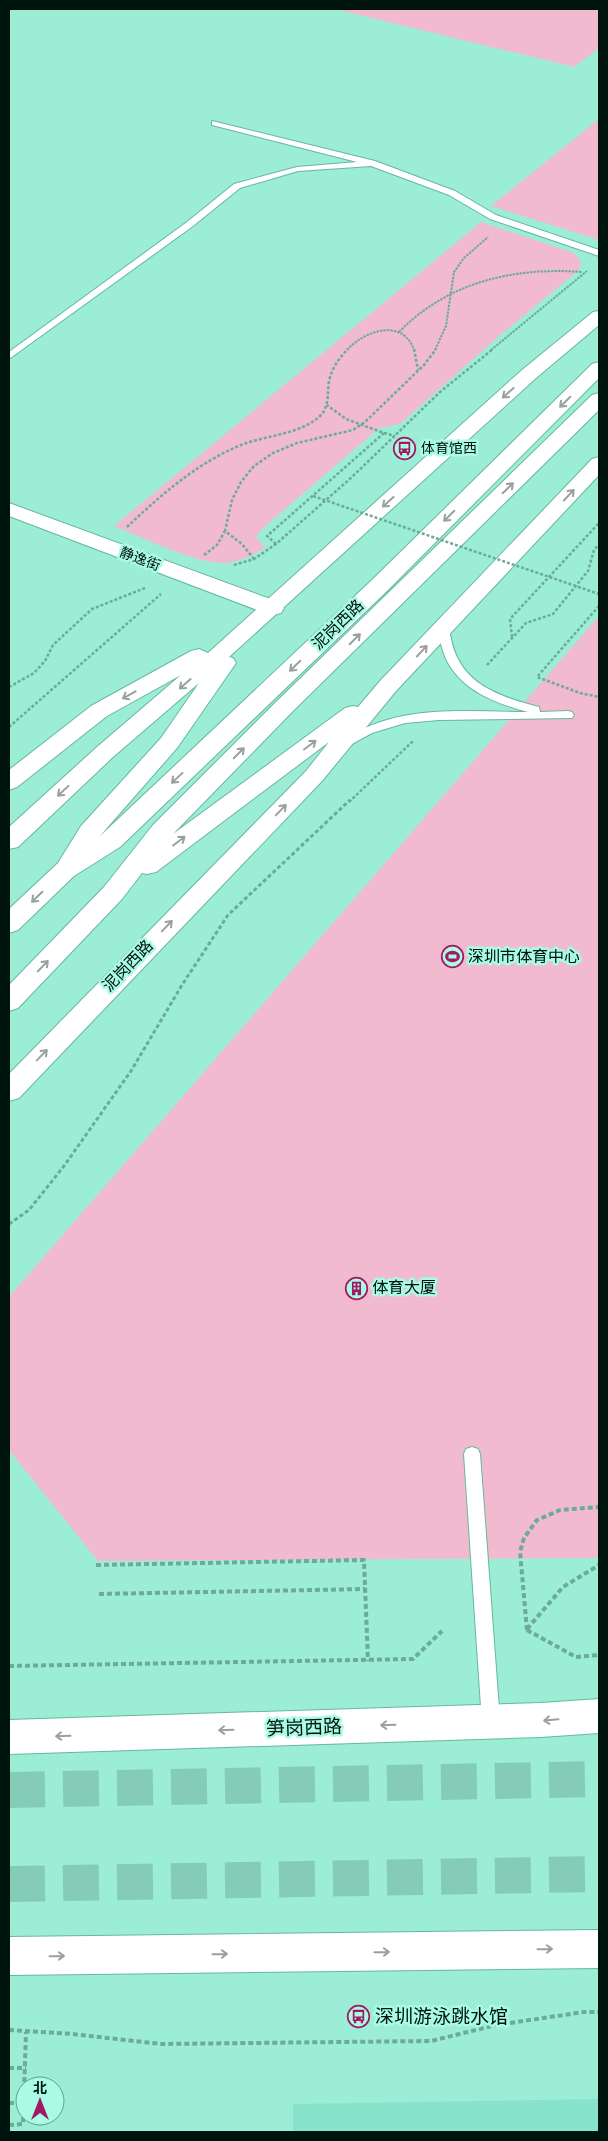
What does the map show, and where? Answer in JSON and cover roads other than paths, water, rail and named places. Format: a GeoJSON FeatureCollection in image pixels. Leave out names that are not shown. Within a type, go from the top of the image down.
{"type":"FeatureCollection","features":[{"type":"Feature","properties":{"kind":"main road","name":"泥岗西路"},"geometry":{"type":"LineString","coordinates":[[9,841],[105,752],[273,608],[529,374],[599,316]]}},
{"type":"Feature","properties":{"kind":"main road","name":"泥岗西路"},"geometry":{"type":"LineString","coordinates":[[9,924],[65,870],[111,841],[380,585],[599,368]]}},
{"type":"Feature","properties":{"kind":"main road","name":"泥岗西路"},"geometry":{"type":"LineString","coordinates":[[9,1001],[113,893],[162,831],[284,706],[599,399]]}},
{"type":"Feature","properties":{"kind":"main road","name":"泥岗西路"},"geometry":{"type":"LineString","coordinates":[[9,1091],[314,776],[388,686],[599,463]]}},
{"type":"Feature","properties":{"kind":"main road","name":"静逸街"},"geometry":{"type":"LineString","coordinates":[[9,509],[273,608]]}},
{"type":"Feature","properties":{"kind":"main road","name":"泥岗西路"},"geometry":{"type":"LineString","coordinates":[[65,870],[90,832],[169,743],[248,629]]}},
{"type":"Feature","properties":{"kind":"main road"},"geometry":{"type":"LineString","coordinates":[[9,782],[99,710],[248,629]]}},
{"type":"Feature","properties":{"kind":"main road","name":"泥岗西路"},"geometry":{"type":"LineString","coordinates":[[113,893],[388,686]]}},
{"type":"Feature","properties":{"kind":"main road","name":"笋岗西路"},"geometry":{"type":"LineString","coordinates":[[9,1737],[491,1722],[599,1716]]}},
{"type":"Feature","properties":{"kind":"main road"},"geometry":{"type":"LineString","coordinates":[[9,1956],[599,1949]]}},
{"type":"Feature","properties":{"kind":"lane"},"geometry":{"type":"LineString","coordinates":[[215,123],[372,163],[452,193],[493,217],[599,253]]}},
{"type":"Feature","properties":{"kind":"lane"},"geometry":{"type":"LineString","coordinates":[[9,356],[190,224],[237,186],[297,169],[372,163]]}},
{"type":"Feature","properties":{"kind":"lane"},"geometry":{"type":"LineString","coordinates":[[340,746],[368,730],[404,719],[439,716],[568,716],[534,710],[481,692],[465,677],[452,659],[443,629]]}},
{"type":"Feature","properties":{"kind":"lane"},"geometry":{"type":"LineString","coordinates":[[472,1454],[491,1722]]}},
{"type":"Feature","properties":{"kind":"tunnel"},"geometry":{"type":"LineString","coordinates":[[9,1790],[599,1779]]}},
{"type":"Feature","properties":{"kind":"tunnel"},"geometry":{"type":"LineString","coordinates":[[9,1884],[599,1874]]}},
{"type":"Feature","properties":{"kind":"place","name":"体育馆西"},"geometry":{"type":"Point","coordinates":[405,448]}},
{"type":"Feature","properties":{"kind":"place","name":"深圳市体育中心"},"geometry":{"type":"Point","coordinates":[452,957]}},
{"type":"Feature","properties":{"kind":"place","name":"体育大厦"},"geometry":{"type":"Point","coordinates":[356,1288]}},
{"type":"Feature","properties":{"kind":"place","name":"深圳游泳跳水馆"},"geometry":{"type":"Point","coordinates":[359,2017]}}]}
